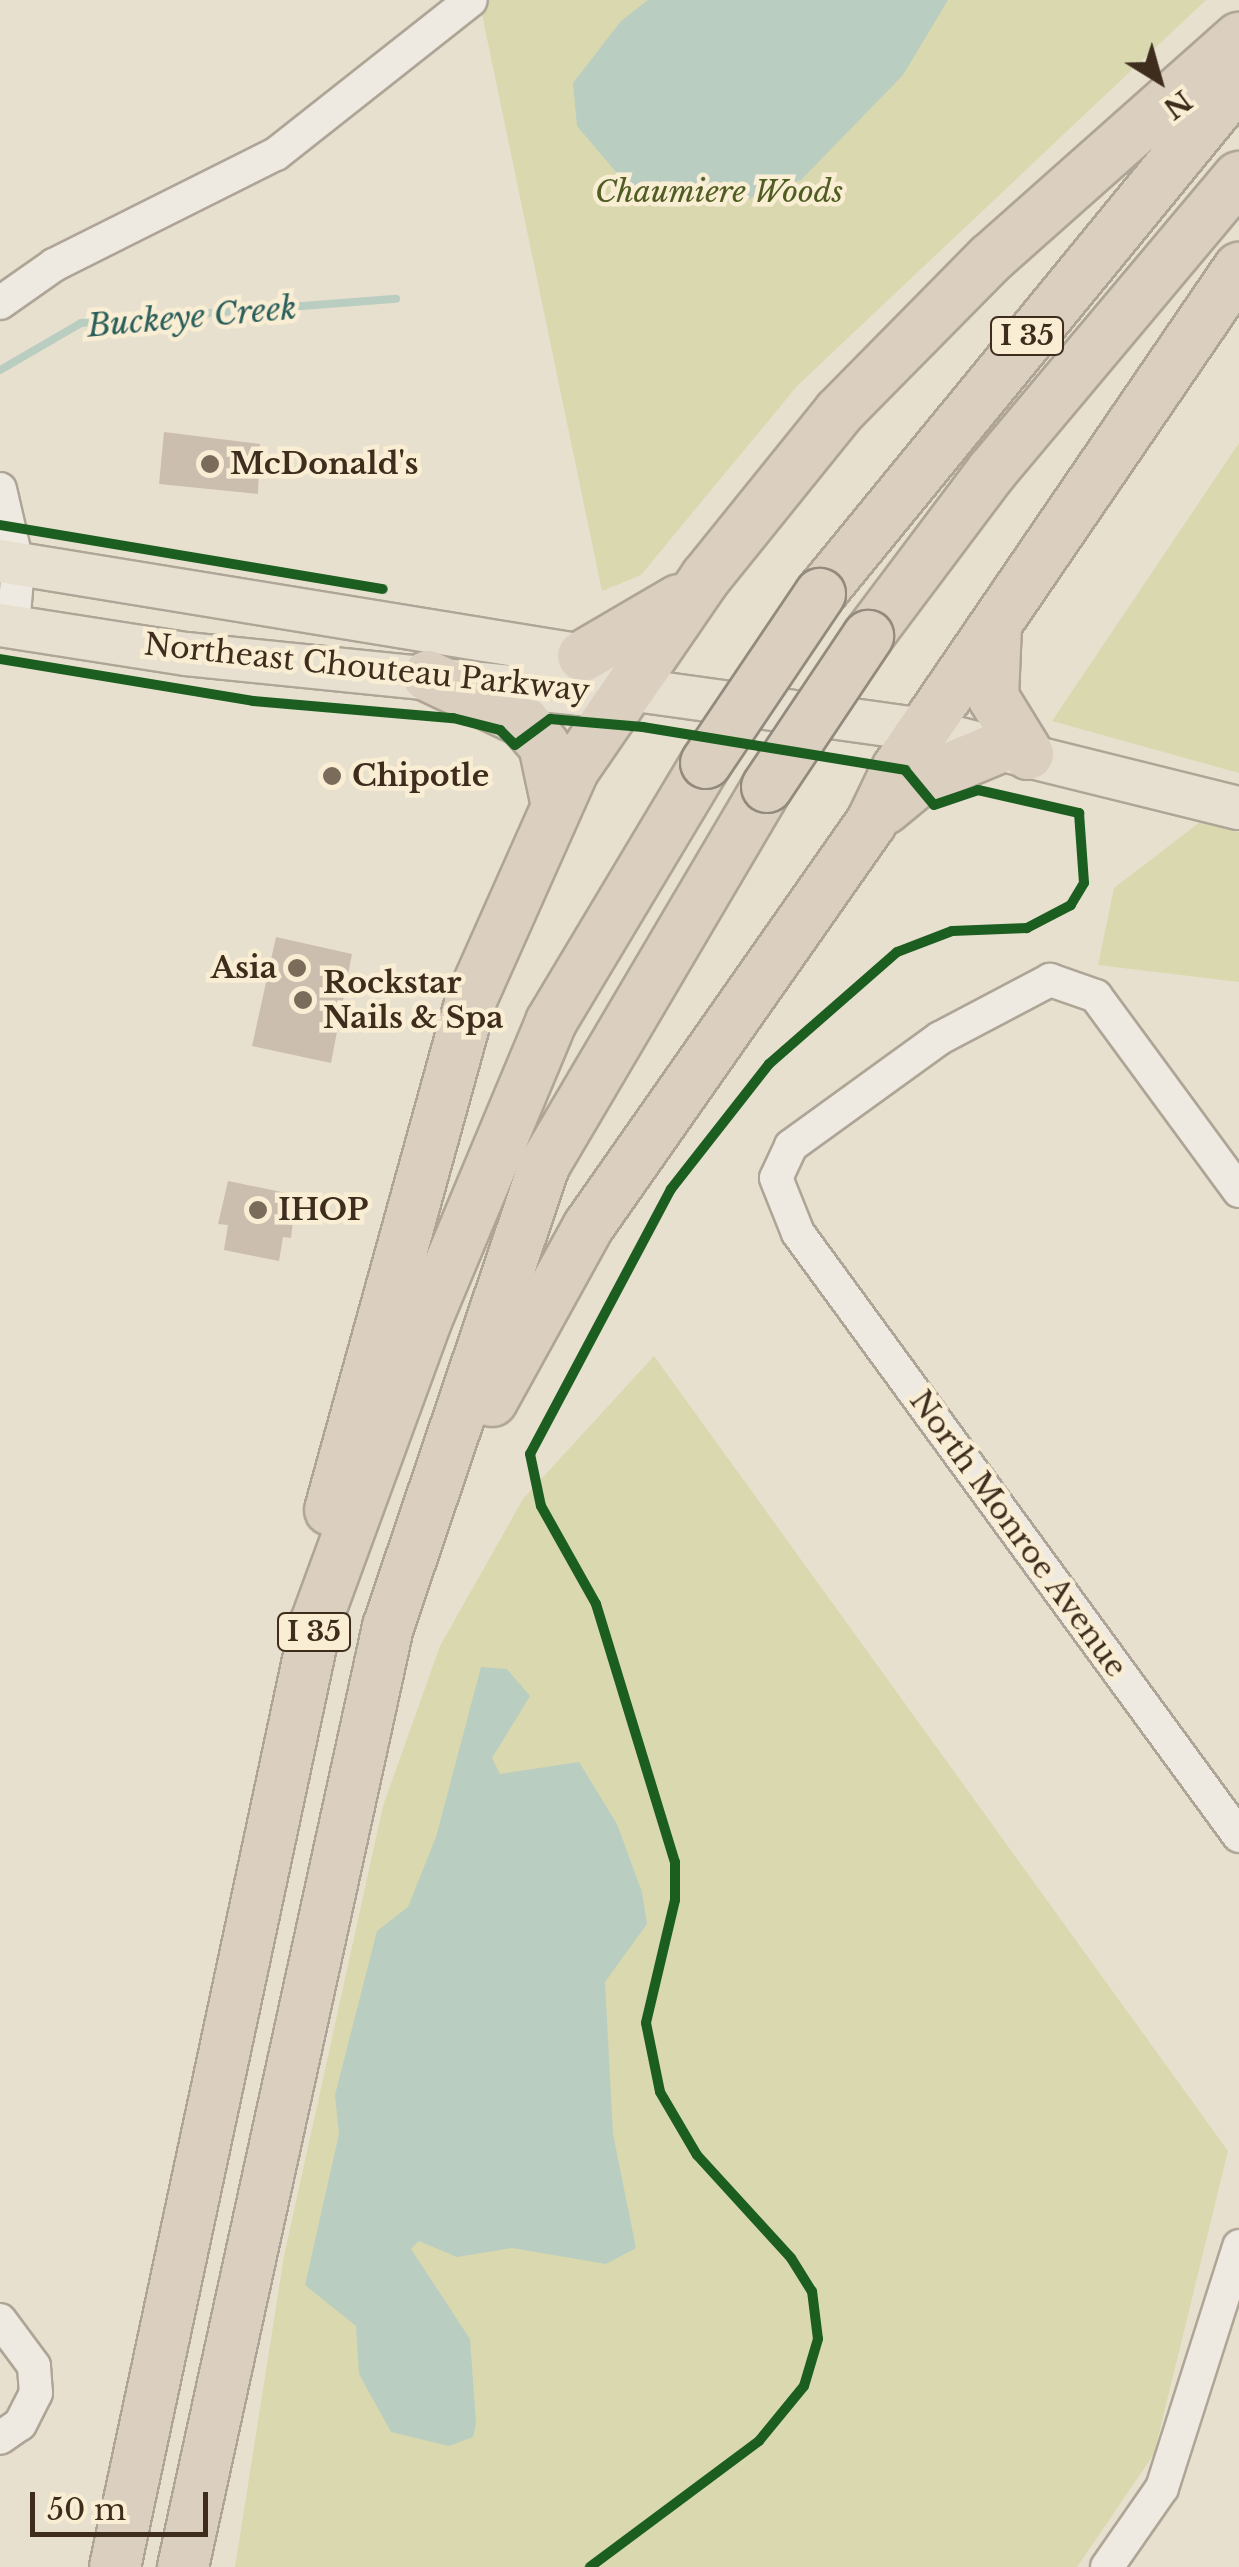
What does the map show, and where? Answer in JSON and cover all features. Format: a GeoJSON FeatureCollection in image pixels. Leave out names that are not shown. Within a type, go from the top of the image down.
{"type":"FeatureCollection","features":[{"type":"Feature","properties":{"kind":"highway"},"geometry":{"type":"LineString","coordinates":[[316,1622],[316,1578],[347,1428],[417,1178],[471,1000],[558,806],[629,689],[706,577],[913,333],[1239,38]]}},
{"type":"Feature","properties":{"kind":"highway","name":"I 35"},"geometry":{"type":"LineString","coordinates":[[115,2567],[316,1622],[426,1320],[551,1022],[706,763],[820,594],[1239,82]]}},
{"type":"Feature","properties":{"kind":"highway","name":"I 35"},"geometry":{"type":"LineString","coordinates":[[183,2567],[388,1627],[545,1164],[767,787],[868,636],[992,471],[1239,177]]}},
{"type":"Feature","properties":{"kind":"highway"},"geometry":{"type":"LineString","coordinates":[[388,1627],[553,1282],[871,823],[923,730],[1239,268]]}},
{"type":"Feature","properties":{"kind":"highway"},"geometry":{"type":"LineString","coordinates":[[583,656],[660,616],[706,577]]}},
{"type":"Feature","properties":{"kind":"highway"},"geometry":{"type":"LineString","coordinates":[[871,823],[919,781],[1012,751],[992,697],[988,659],[997,622]]}},
{"type":"Feature","properties":{"kind":"highway"},"geometry":{"type":"LineString","coordinates":[[428,676],[523,720],[544,746],[558,806]]}},
{"type":"Feature","properties":{"kind":"main road","name":"Northeast Chouteau Parkway"},"geometry":{"type":"LineString","coordinates":[[9,564],[583,656],[629,689]]}},
{"type":"Feature","properties":{"kind":"main road","name":"Northeast Chouteau Parkway"},"geometry":{"type":"LineString","coordinates":[[7,626],[186,654],[579,694],[629,689]]}},
{"type":"Feature","properties":{"kind":"main road"},"geometry":{"type":"LineString","coordinates":[[629,689],[923,730],[1239,808]]}},
{"type":"Feature","properties":{"kind":"street"},"geometry":{"type":"LineString","coordinates":[[0,303],[54,265],[276,154],[471,0]]}},
{"type":"Feature","properties":{"kind":"street"},"geometry":{"type":"LineString","coordinates":[[0,489],[9,564],[7,626]]}},
{"type":"Feature","properties":{"kind":"street","name":"North Monroe Avenue"},"geometry":{"type":"LineString","coordinates":[[1239,1192],[1089,988],[1050,980],[940,1038],[791,1146],[776,1178],[798,1233],[1239,1836]]}},
{"type":"Feature","properties":{"kind":"street"},"geometry":{"type":"LineString","coordinates":[[1107,2567],[1162,2488],[1238,2253]]}},
{"type":"Feature","properties":{"kind":"street"},"geometry":{"type":"LineString","coordinates":[[0,2320],[34,2366],[36,2393],[30,2410],[0,2438]]}},
{"type":"Feature","properties":{"kind":"green space","name":"Chaumiere Woods"},"geometry":{"type":"Polygon","coordinates":[[[479,0],[1206,0],[797,386],[641,575],[602,591],[479,0]]]}},
{"type":"Feature","properties":{"kind":"green space"},"geometry":{"type":"Polygon","coordinates":[[[1239,443],[1239,773],[1052,721],[1239,443]]]}},
{"type":"Feature","properties":{"kind":"green space"},"geometry":{"type":"Polygon","coordinates":[[[1200,822],[1239,832],[1239,982],[1098,965],[1114,888],[1200,822]]]}},
{"type":"Feature","properties":{"kind":"green space"},"geometry":{"type":"Polygon","coordinates":[[[654,1356],[1228,2151],[1154,2454],[1077,2567],[235,2567],[284,2256],[383,1806],[440,1646],[523,1499],[654,1356]]]}},
{"type":"Feature","properties":{"kind":"shaded area"},"geometry":{"type":"Polygon","coordinates":[[[648,0],[948,0],[903,75],[801,180],[746,200],[676,205],[633,192],[577,126],[573,83],[621,21],[648,0]]]}},
{"type":"Feature","properties":{"kind":"shaded area"},"geometry":{"type":"Polygon","coordinates":[[[481,1667],[507,1669],[530,1696],[492,1758],[500,1774],[579,1762],[617,1824],[642,1892],[647,1924],[605,1982],[613,2134],[636,2248],[606,2264],[512,2248],[457,2257],[419,2241],[411,2249],[470,2339],[476,2423],[473,2437],[449,2446],[391,2432],[359,2374],[356,2326],[305,2285],[339,2134],[335,2095],[377,1931],[408,1907],[436,1837],[481,1667]]]}},
{"type":"Feature","properties":{"kind":"building","name":"McDonald's"},"geometry":{"type":"Polygon","coordinates":[[[164,432],[260,444],[258,494],[159,484],[164,432]]]}},
{"type":"Feature","properties":{"kind":"building","name":"Rockstar Nails & Spa"},"geometry":{"type":"Polygon","coordinates":[[[276,937],[352,954],[331,1063],[252,1046],[276,937]]]}},
{"type":"Feature","properties":{"kind":"building","name":"IHOP"},"geometry":{"type":"Polygon","coordinates":[[[228,1181],[296,1195],[291,1238],[283,1237],[279,1261],[224,1250],[228,1225],[218,1224],[228,1181]]]}},
{"type":"Feature","properties":{"kind":"waterway","name":"Buckeye Creek"},"geometry":{"type":"LineString","coordinates":[[0,370],[81,323],[396,299]]}},
{"type":"Feature","properties":{"kind":"cycle path"},"geometry":{"type":"LineString","coordinates":[[0,525],[383,589]]}},
{"type":"Feature","properties":{"kind":"cycle path"},"geometry":{"type":"LineString","coordinates":[[0,659],[253,701],[453,718],[500,730],[515,745],[550,719],[643,727],[905,770],[934,805],[978,790],[1079,813],[1084,883],[1071,905],[1027,928],[952,931],[897,952],[769,1064],[671,1189],[530,1454],[541,1506],[596,1604],[675,1862],[675,1900],[646,2023],[660,2092],[697,2155],[791,2258],[812,2291],[818,2339],[804,2386],[759,2441],[590,2567]]}},
{"type":"Feature","properties":{"kind":"place","name":"McDonald's"},"geometry":{"type":"Point","coordinates":[210,464]}},
{"type":"Feature","properties":{"kind":"place","name":"Chipotle"},"geometry":{"type":"Point","coordinates":[332,776]}},
{"type":"Feature","properties":{"kind":"place","name":"Asia"},"geometry":{"type":"Point","coordinates":[297,968]}},
{"type":"Feature","properties":{"kind":"place","name":"Rockstar Nails & Spa"},"geometry":{"type":"Point","coordinates":[303,1000]}},
{"type":"Feature","properties":{"kind":"place","name":"IHOP"},"geometry":{"type":"Point","coordinates":[258,1210]}}]}
